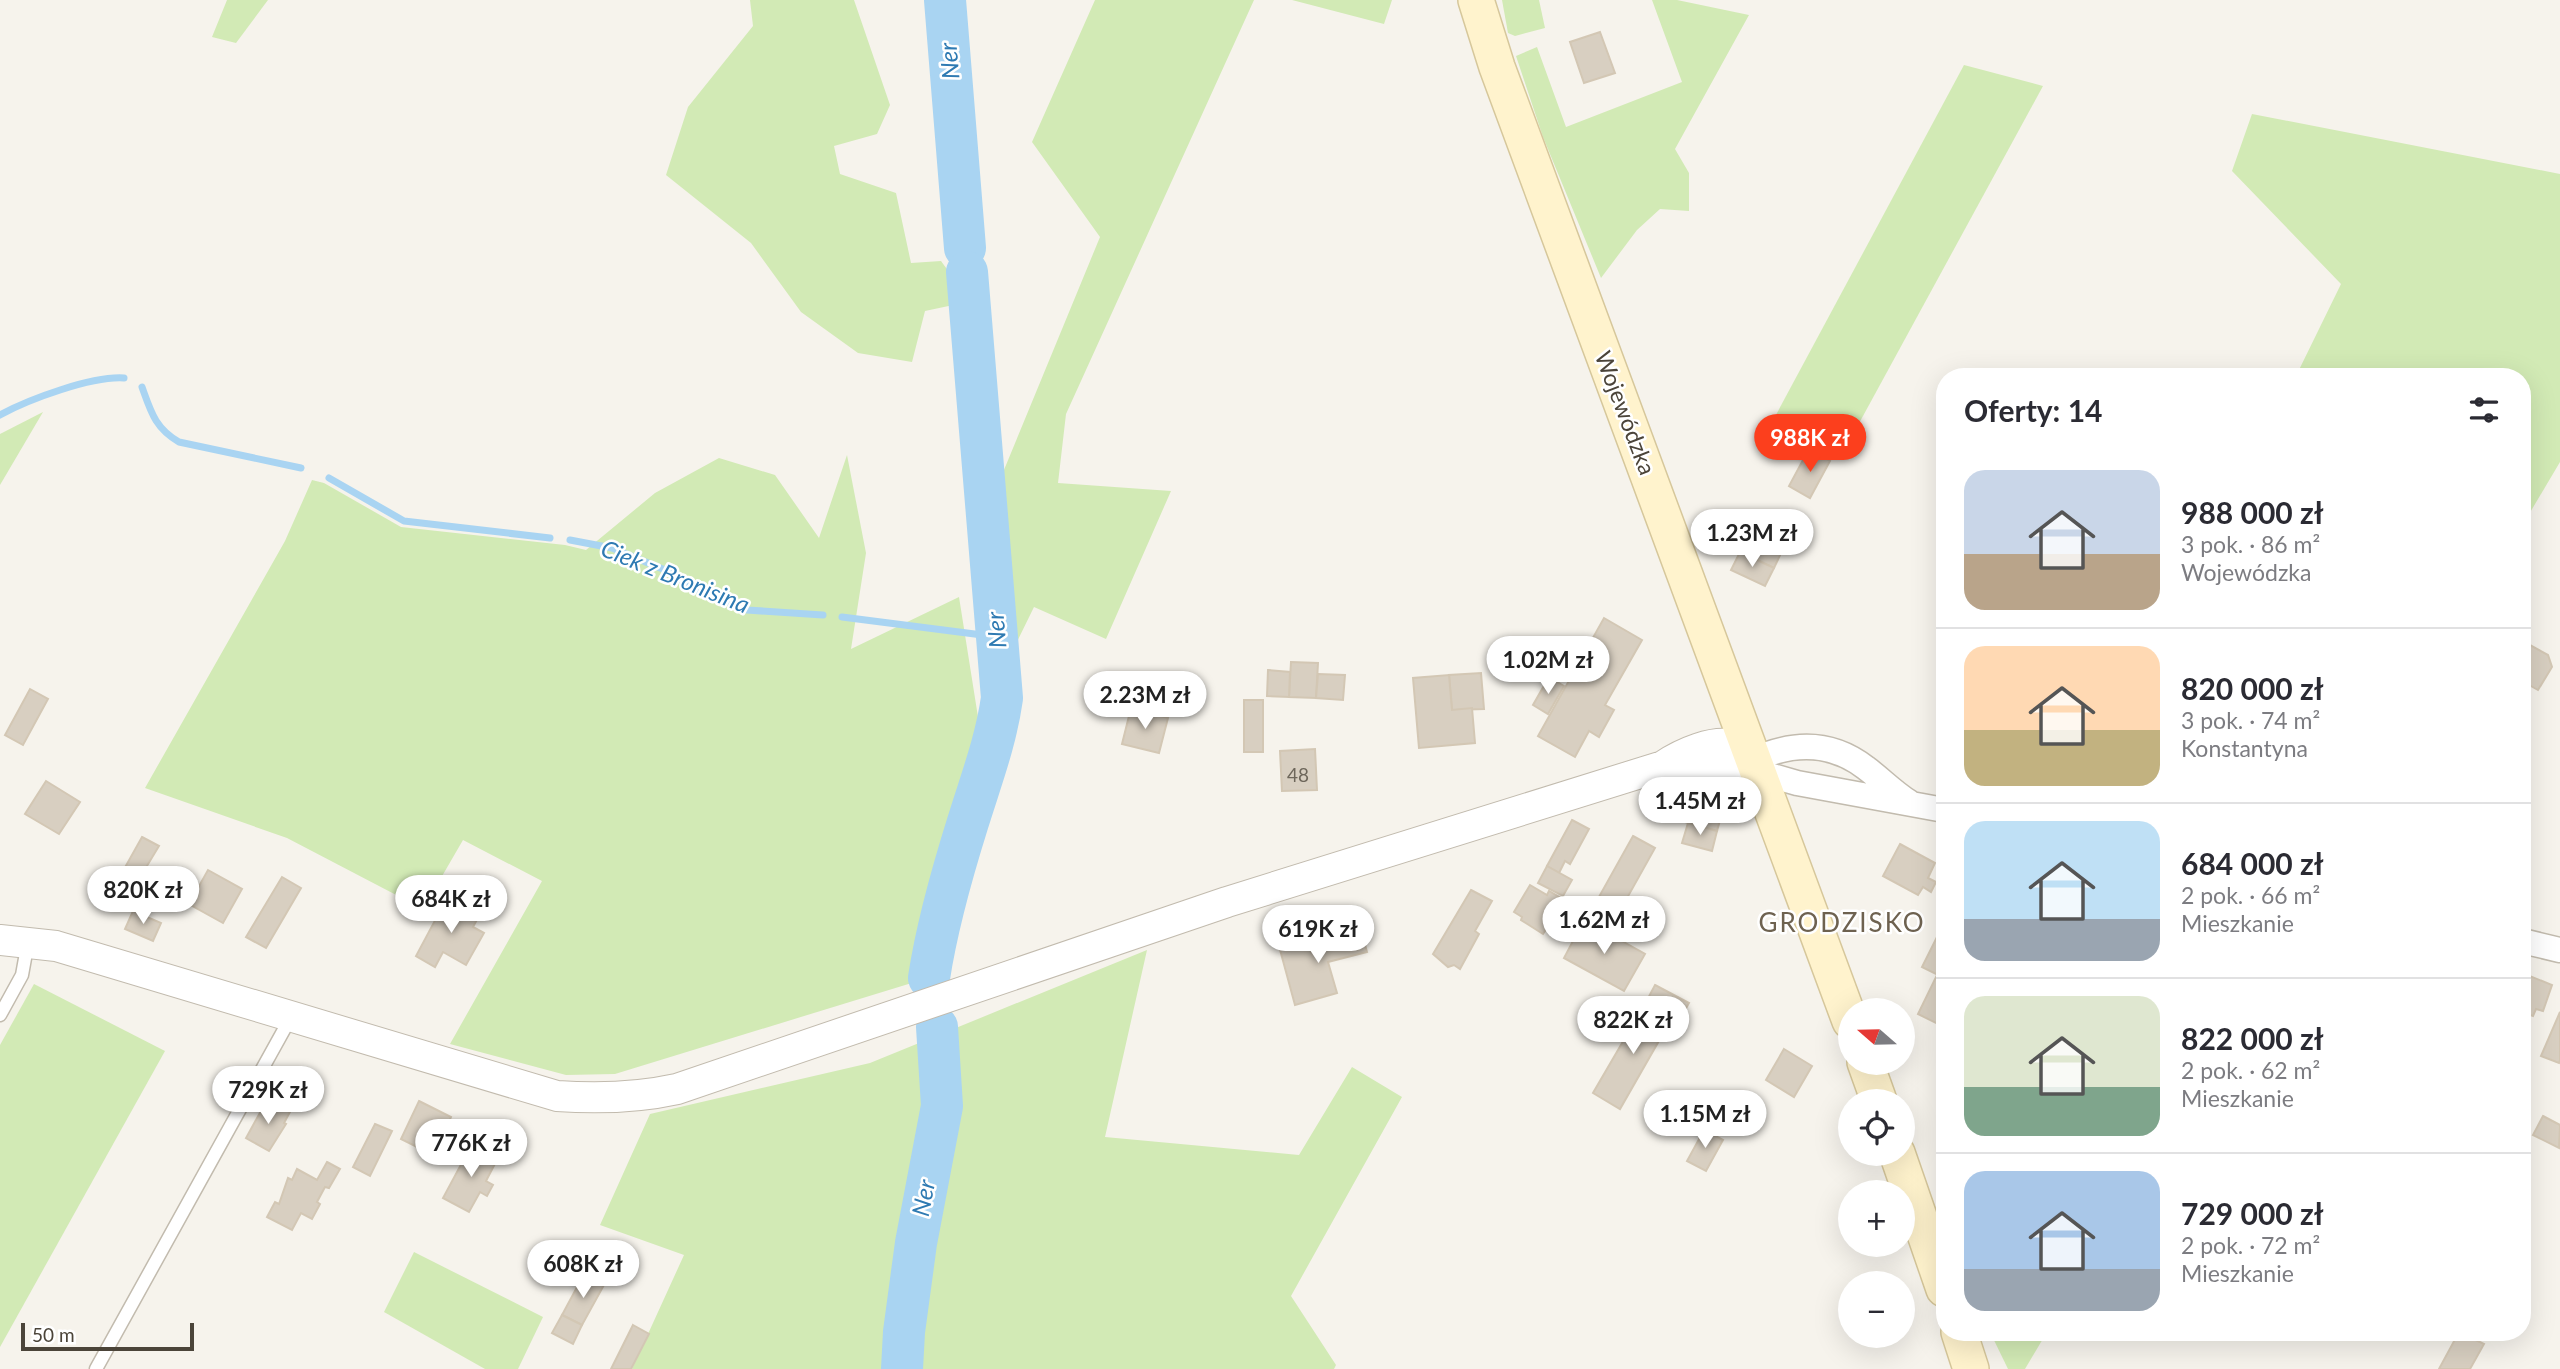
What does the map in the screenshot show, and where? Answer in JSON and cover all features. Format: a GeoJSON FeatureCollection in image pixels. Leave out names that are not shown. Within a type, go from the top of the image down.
{"type":"FeatureCollection","features":[{"type":"Feature","properties":{"kind":"main road","name":"Wojewódzka"},"geometry":{"type":"LineString","coordinates":[[1476,0],[1497,67],[1841,998]]}},
{"type":"Feature","properties":{"kind":"main road"},"geometry":{"type":"LineString","coordinates":[[1902,1166],[1936,1265]]}},
{"type":"Feature","properties":{"kind":"main road"},"geometry":{"type":"LineString","coordinates":[[1962,1341],[1971,1369]]}},
{"type":"Feature","properties":{"kind":"street"},"geometry":{"type":"LineString","coordinates":[[28,943],[557,1096],[609,1099],[677,1089],[1227,902],[1663,766],[1694,750],[1727,744],[1740,747],[1769,775],[1797,783],[1936,808]]}},
{"type":"Feature","properties":{"kind":"street"},"geometry":{"type":"LineString","coordinates":[[1753,760],[1774,750],[1798,746],[1824,748],[1845,755],[1866,768],[1892,792],[1909,802]]}},
{"type":"Feature","properties":{"kind":"street"},"geometry":{"type":"LineString","coordinates":[[2531,944],[2560,950]]}},
{"type":"Feature","properties":{"kind":"lane"},"geometry":{"type":"LineString","coordinates":[[0,1015],[22,975],[28,943]]}},
{"type":"Feature","properties":{"kind":"lane"},"geometry":{"type":"LineString","coordinates":[[96,1369],[291,1017]]}},
{"type":"Feature","properties":{"kind":"green space"},"geometry":{"type":"Polygon","coordinates":[[[227,0],[268,0],[236,43],[212,37],[227,0]]]}},
{"type":"Feature","properties":{"kind":"green space"},"geometry":{"type":"Polygon","coordinates":[[[750,0],[854,0],[890,105],[877,134],[834,146],[840,174],[896,193],[911,263],[941,261],[960,287],[958,304],[925,311],[912,362],[858,353],[801,312],[751,243],[666,175],[688,107],[753,26],[750,0]]]}},
{"type":"Feature","properties":{"kind":"green space"},"geometry":{"type":"Polygon","coordinates":[[[1095,0],[1254,0],[1066,414],[1058,483],[1171,491],[1106,639],[1034,607],[1008,660],[999,482],[1100,237],[1032,142],[1095,0]]]}},
{"type":"Feature","properties":{"kind":"green space"},"geometry":{"type":"Polygon","coordinates":[[[1292,0],[1392,0],[1384,24],[1292,0]]]}},
{"type":"Feature","properties":{"kind":"green space"},"geometry":{"type":"Polygon","coordinates":[[[1502,0],[1539,0],[1545,28],[1515,36],[1508,33],[1502,0]]]}},
{"type":"Feature","properties":{"kind":"green space"},"geometry":{"type":"Polygon","coordinates":[[[1652,0],[1677,0],[1749,15],[1675,149],[1689,173],[1689,211],[1660,209],[1637,230],[1601,278],[1543,137],[1516,56],[1537,47],[1566,127],[1682,82],[1652,0]]]}},
{"type":"Feature","properties":{"kind":"green space"},"geometry":{"type":"Polygon","coordinates":[[[1964,65],[2043,86],[1839,460],[1770,426],[1964,65]]]}},
{"type":"Feature","properties":{"kind":"green space"},"geometry":{"type":"Polygon","coordinates":[[[2252,114],[2560,174],[2560,462],[2531,511],[2531,368],[2300,368],[2341,284],[2232,171],[2252,114]]]}},
{"type":"Feature","properties":{"kind":"green space"},"geometry":{"type":"Polygon","coordinates":[[[43,412],[0,485],[0,434],[43,412]]]}},
{"type":"Feature","properties":{"kind":"green space"},"geometry":{"type":"Polygon","coordinates":[[[847,455],[866,553],[851,649],[959,597],[981,736],[915,982],[615,1074],[566,1075],[450,1044],[542,881],[463,840],[423,909],[287,838],[145,788],[285,541],[312,480],[324,483],[401,527],[565,545],[586,550],[655,493],[719,458],[775,475],[819,538],[847,455]]]}},
{"type":"Feature","properties":{"kind":"green space"},"geometry":{"type":"Polygon","coordinates":[[[1147,950],[1105,1137],[1299,1155],[1352,1067],[1402,1097],[1291,1296],[1336,1365],[1334,1369],[632,1369],[684,1255],[600,1225],[650,1114],[870,1063],[1147,950]]]}},
{"type":"Feature","properties":{"kind":"green space"},"geometry":{"type":"Polygon","coordinates":[[[34,984],[165,1051],[0,1347],[0,1045],[34,984]]]}},
{"type":"Feature","properties":{"kind":"green space"},"geometry":{"type":"Polygon","coordinates":[[[414,1252],[543,1317],[518,1369],[485,1369],[384,1312],[414,1252]]]}},
{"type":"Feature","properties":{"kind":"green space"},"geometry":{"type":"Polygon","coordinates":[[[1994,1341],[2042,1341],[2025,1369],[2008,1369],[1994,1341]]]}},
{"type":"Feature","properties":{"kind":"building"},"geometry":{"type":"Polygon","coordinates":[[[1600,32],[1615,73],[1584,83],[1570,42],[1600,32]]]}},
{"type":"Feature","properties":{"kind":"building"},"geometry":{"type":"Polygon","coordinates":[[[1809,449],[1830,461],[1810,498],[1789,486],[1809,449]]]}},
{"type":"Feature","properties":{"kind":"building"},"geometry":{"type":"Polygon","coordinates":[[[1774,523],[1791,532],[1774,568],[1740,552],[1745,541],[1761,549],[1774,523]]]}},
{"type":"Feature","properties":{"kind":"building"},"geometry":{"type":"Polygon","coordinates":[[[1740,552],[1774,568],[1765,586],[1731,570],[1740,552]]]}},
{"type":"Feature","properties":{"kind":"building"},"geometry":{"type":"Polygon","coordinates":[[[1604,618],[1642,640],[1605,705],[1614,710],[1599,737],[1589,731],[1575,757],[1538,736],[1604,618]]]}},
{"type":"Feature","properties":{"kind":"building"},"geometry":{"type":"Polygon","coordinates":[[[2531,646],[2548,655],[2552,667],[2538,690],[2531,686],[2531,646]]]}},
{"type":"Feature","properties":{"kind":"building"},"geometry":{"type":"Polygon","coordinates":[[[1291,662],[1318,663],[1316,698],[1289,697],[1291,662]]]}},
{"type":"Feature","properties":{"kind":"building"},"geometry":{"type":"Polygon","coordinates":[[[1268,670],[1290,672],[1289,697],[1267,696],[1268,670]]]}},
{"type":"Feature","properties":{"kind":"building"},"geometry":{"type":"Polygon","coordinates":[[[1481,673],[1484,709],[1452,710],[1449,675],[1481,673]]]}},
{"type":"Feature","properties":{"kind":"building"},"geometry":{"type":"Polygon","coordinates":[[[1318,674],[1345,675],[1343,700],[1316,698],[1318,674]]]}},
{"type":"Feature","properties":{"kind":"building"},"geometry":{"type":"Polygon","coordinates":[[[1449,675],[1452,710],[1472,708],[1475,743],[1419,748],[1413,678],[1449,675]]]}},
{"type":"Feature","properties":{"kind":"building"},"geometry":{"type":"Polygon","coordinates":[[[1549,677],[1564,686],[1548,714],[1533,705],[1549,677]]]}},
{"type":"Feature","properties":{"kind":"building"},"geometry":{"type":"Polygon","coordinates":[[[30,689],[48,699],[23,745],[5,735],[30,689]]]}},
{"type":"Feature","properties":{"kind":"building"},"geometry":{"type":"Polygon","coordinates":[[[1244,700],[1263,700],[1263,752],[1244,752],[1244,700]]]}},
{"type":"Feature","properties":{"kind":"building"},"geometry":{"type":"Polygon","coordinates":[[[1131,708],[1168,718],[1159,753],[1122,744],[1131,708]]]}},
{"type":"Feature","properties":{"kind":"building"},"geometry":{"type":"Polygon","coordinates":[[[1315,749],[1317,790],[1282,791],[1280,751],[1315,749]]]}},
{"type":"Feature","properties":{"kind":"building"},"geometry":{"type":"Polygon","coordinates":[[[46,781],[80,802],[59,834],[25,814],[46,781]]]}},
{"type":"Feature","properties":{"kind":"building"},"geometry":{"type":"Polygon","coordinates":[[[1686,789],[1720,797],[1724,806],[1717,831],[1678,820],[1686,789]]]}},
{"type":"Feature","properties":{"kind":"building"},"geometry":{"type":"Polygon","coordinates":[[[1572,820],[1589,829],[1570,864],[1565,861],[1559,873],[1547,866],[1572,820]]]}},
{"type":"Feature","properties":{"kind":"building"},"geometry":{"type":"Polygon","coordinates":[[[1688,823],[1717,831],[1712,851],[1682,843],[1688,823]]]}},
{"type":"Feature","properties":{"kind":"building"},"geometry":{"type":"Polygon","coordinates":[[[1633,836],[1655,848],[1617,916],[1595,904],[1633,836]]]}},
{"type":"Feature","properties":{"kind":"building"},"geometry":{"type":"Polygon","coordinates":[[[142,837],[159,846],[124,904],[109,896],[142,837]]]}},
{"type":"Feature","properties":{"kind":"building"},"geometry":{"type":"Polygon","coordinates":[[[1900,844],[1935,863],[1928,878],[1936,882],[1931,892],[1923,887],[1918,895],[1883,876],[1900,844]]]}},
{"type":"Feature","properties":{"kind":"building"},"geometry":{"type":"Polygon","coordinates":[[[1547,866],[1572,880],[1563,896],[1538,883],[1547,866]]]}},
{"type":"Feature","properties":{"kind":"building"},"geometry":{"type":"Polygon","coordinates":[[[208,870],[242,889],[223,923],[189,904],[208,870]]]}},
{"type":"Feature","properties":{"kind":"building"},"geometry":{"type":"Polygon","coordinates":[[[282,877],[301,888],[266,948],[246,937],[282,877]]]}},
{"type":"Feature","properties":{"kind":"building"},"geometry":{"type":"Polygon","coordinates":[[[1530,885],[1547,895],[1549,891],[1568,902],[1557,921],[1553,919],[1543,934],[1521,920],[1522,917],[1514,912],[1530,885]]]}},
{"type":"Feature","properties":{"kind":"building"},"geometry":{"type":"Polygon","coordinates":[[[1471,890],[1492,901],[1475,931],[1479,934],[1460,969],[1454,965],[1448,967],[1433,954],[1471,890]]]}},
{"type":"Feature","properties":{"kind":"building"},"geometry":{"type":"Polygon","coordinates":[[[447,898],[479,916],[473,927],[484,933],[466,965],[443,952],[435,967],[416,956],[447,898]]]}},
{"type":"Feature","properties":{"kind":"building"},"geometry":{"type":"Polygon","coordinates":[[[133,911],[161,923],[153,941],[125,929],[133,911]]]}},
{"type":"Feature","properties":{"kind":"building"},"geometry":{"type":"Polygon","coordinates":[[[1584,920],[1645,954],[1624,991],[1564,958],[1584,920]]]}},
{"type":"Feature","properties":{"kind":"building"},"geometry":{"type":"Polygon","coordinates":[[[1360,926],[1367,952],[1328,962],[1337,993],[1295,1005],[1279,946],[1307,939],[1311,952],[1341,945],[1337,932],[1360,926]]]}},
{"type":"Feature","properties":{"kind":"building"},"geometry":{"type":"Polygon","coordinates":[[[1936,939],[1936,974],[1922,967],[1936,939]]]}},
{"type":"Feature","properties":{"kind":"building"},"geometry":{"type":"Polygon","coordinates":[[[1936,977],[1936,1023],[1918,1014],[1936,977]]]}},
{"type":"Feature","properties":{"kind":"building"},"geometry":{"type":"Polygon","coordinates":[[[2531,977],[2552,985],[2543,1011],[2536,1009],[2533,1016],[2531,977]]]}},
{"type":"Feature","properties":{"kind":"building"},"geometry":{"type":"Polygon","coordinates":[[[1655,985],[1689,1003],[1679,1021],[1646,1002],[1655,985]]]}},
{"type":"Feature","properties":{"kind":"building"},"geometry":{"type":"Polygon","coordinates":[[[1646,1002],[1672,1018],[1620,1109],[1593,1093],[1646,1002]]]}},
{"type":"Feature","properties":{"kind":"building"},"geometry":{"type":"Polygon","coordinates":[[[2560,1012],[2560,1060],[2559,1063],[2541,1056],[2560,1012]]]}},
{"type":"Feature","properties":{"kind":"building"},"geometry":{"type":"Polygon","coordinates":[[[1784,1049],[1812,1066],[1794,1097],[1766,1080],[1784,1049]]]}},
{"type":"Feature","properties":{"kind":"building"},"geometry":{"type":"Polygon","coordinates":[[[267,1100],[290,1112],[284,1123],[286,1124],[269,1151],[246,1138],[267,1100]]]}},
{"type":"Feature","properties":{"kind":"building"},"geometry":{"type":"Polygon","coordinates":[[[419,1101],[451,1117],[438,1146],[426,1140],[421,1149],[401,1139],[419,1101]]]}},
{"type":"Feature","properties":{"kind":"building"},"geometry":{"type":"Polygon","coordinates":[[[2543,1116],[2560,1125],[2559,1148],[2533,1135],[2543,1116]]]}},
{"type":"Feature","properties":{"kind":"building"},"geometry":{"type":"Polygon","coordinates":[[[375,1124],[392,1131],[370,1176],[353,1167],[375,1124]]]}},
{"type":"Feature","properties":{"kind":"building"},"geometry":{"type":"Polygon","coordinates":[[[1704,1130],[1723,1140],[1706,1171],[1687,1161],[1704,1130]]]}},
{"type":"Feature","properties":{"kind":"building"},"geometry":{"type":"Polygon","coordinates":[[[472,1144],[498,1158],[486,1181],[493,1185],[487,1196],[480,1192],[469,1212],[443,1198],[472,1144]]]}},
{"type":"Feature","properties":{"kind":"building"},"geometry":{"type":"Polygon","coordinates":[[[327,1162],[340,1169],[329,1188],[325,1187],[312,1219],[301,1213],[292,1230],[267,1217],[275,1202],[279,1204],[288,1178],[292,1180],[297,1169],[317,1180],[327,1162]]]}},
{"type":"Feature","properties":{"kind":"building"},"geometry":{"type":"Polygon","coordinates":[[[584,1274],[604,1285],[582,1325],[562,1315],[584,1274]]]}},
{"type":"Feature","properties":{"kind":"building"},"geometry":{"type":"Polygon","coordinates":[[[562,1315],[582,1325],[573,1344],[552,1333],[562,1315]]]}},
{"type":"Feature","properties":{"kind":"building"},"geometry":{"type":"Polygon","coordinates":[[[633,1325],[649,1334],[631,1369],[611,1369],[633,1325]]]}},
{"type":"Feature","properties":{"kind":"building"},"geometry":{"type":"Polygon","coordinates":[[[2454,1341],[2478,1341],[2484,1344],[2470,1369],[2439,1369],[2454,1341]]]}},
{"type":"Feature","properties":{"kind":"waterway","name":"Ner"},"geometry":{"type":"LineString","coordinates":[[945,0],[965,248]]}},
{"type":"Feature","properties":{"kind":"waterway","name":"Ner"},"geometry":{"type":"LineString","coordinates":[[929,978],[945,899],[992,745],[1002,698],[967,272]]}},
{"type":"Feature","properties":{"kind":"waterway","name":"Ciek z Bronisina"},"geometry":{"type":"LineString","coordinates":[[0,415],[61,390],[95,381],[124,378]]}},
{"type":"Feature","properties":{"kind":"waterway","name":"Ciek z Bronisina"},"geometry":{"type":"LineString","coordinates":[[142,387],[159,425],[179,442],[301,468]]}},
{"type":"Feature","properties":{"kind":"waterway","name":"Ciek z Bronisina"},"geometry":{"type":"LineString","coordinates":[[329,478],[404,521],[550,538]]}},
{"type":"Feature","properties":{"kind":"waterway","name":"Ciek z Bronisina"},"geometry":{"type":"LineString","coordinates":[[570,540],[612,548],[665,570],[701,592],[747,610],[823,615]]}},
{"type":"Feature","properties":{"kind":"waterway","name":"Ciek z Bronisina"},"geometry":{"type":"LineString","coordinates":[[842,617],[998,637]]}},
{"type":"Feature","properties":{"kind":"waterway","name":"Ner"},"geometry":{"type":"LineString","coordinates":[[902,1369],[916,1243],[942,1106],[937,1027]]}},
{"type":"Feature","properties":{"kind":"district","name":"GRODZISKO"},"geometry":{"type":"Point","coordinates":[1842,923]}}]}
